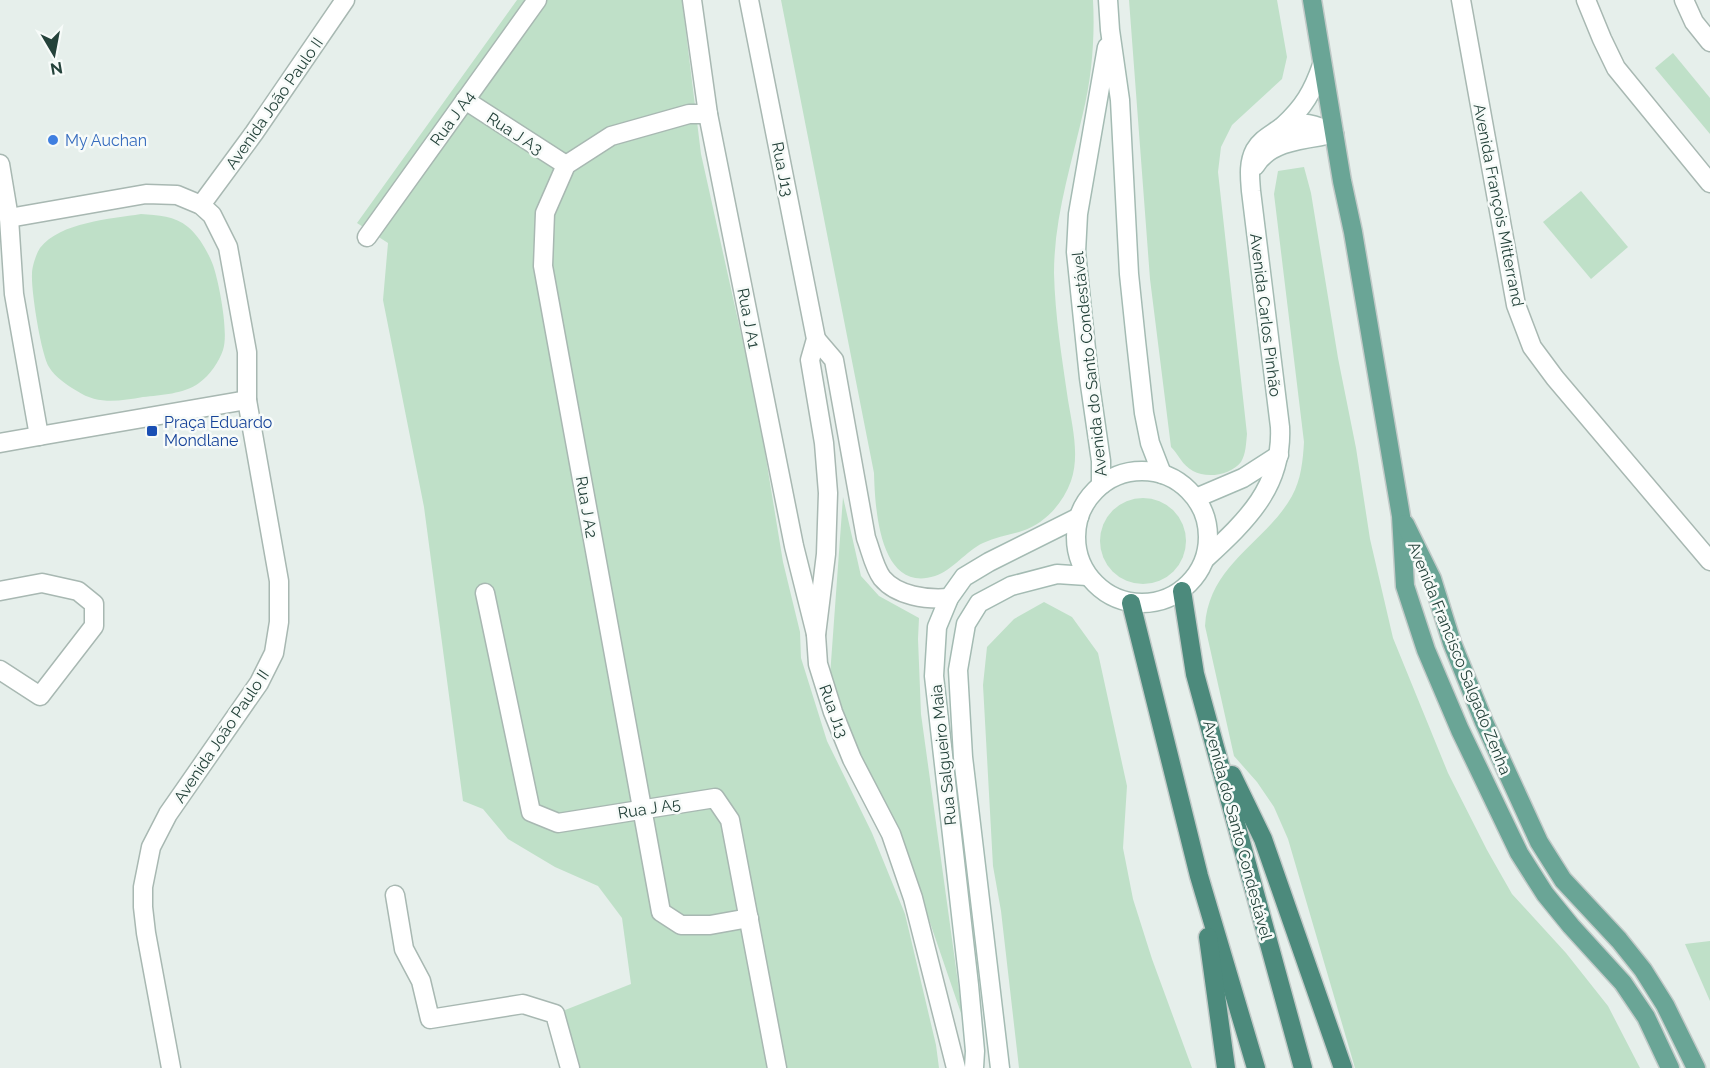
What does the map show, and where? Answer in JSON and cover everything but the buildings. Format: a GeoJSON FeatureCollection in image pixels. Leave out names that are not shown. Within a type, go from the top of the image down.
{"type":"FeatureCollection","features":[{"type":"Feature","properties":{"kind":"highway","name":"Avenida do Santo Condestável"},"geometry":{"type":"LineString","coordinates":[[1182,591],[1195,674],[1303,1068]]}},
{"type":"Feature","properties":{"kind":"highway"},"geometry":{"type":"LineString","coordinates":[[1131,603],[1199,876],[1256,1068]]}},
{"type":"Feature","properties":{"kind":"highway"},"geometry":{"type":"LineString","coordinates":[[1213,736],[1263,839],[1343,1068]]}},
{"type":"Feature","properties":{"kind":"highway"},"geometry":{"type":"LineString","coordinates":[[1199,876],[1226,1068]]}},
{"type":"Feature","properties":{"kind":"main road","name":"Avenida Carlos Pinhão"},"geometry":{"type":"LineString","coordinates":[[1312,0],[1334,134]]}},
{"type":"Feature","properties":{"kind":"main road","name":"Avenida Francisco Salgado Zenha"},"geometry":{"type":"LineString","coordinates":[[1334,134],[1401,516],[1405,586],[1426,650],[1460,730],[1519,853],[1545,894],[1623,983],[1646,1017],[1670,1068]]}},
{"type":"Feature","properties":{"kind":"main road","name":"Avenida Francisco Salgado Zenha"},"geometry":{"type":"LineString","coordinates":[[1401,516],[1432,579],[1452,643],[1484,722],[1539,842],[1563,880],[1619,940],[1643,970],[1665,1005],[1696,1068]]}},
{"type":"Feature","properties":{"kind":"street","name":"Avenida João Paulo II"},"geometry":{"type":"LineString","coordinates":[[201,204],[254,133],[345,0]]}},
{"type":"Feature","properties":{"kind":"street","name":"Rua J A4"},"geometry":{"type":"LineString","coordinates":[[367,237],[537,0]]}},
{"type":"Feature","properties":{"kind":"street","name":"Rua J A1"},"geometry":{"type":"LineString","coordinates":[[692,0],[708,114],[794,546],[816,635]]}},
{"type":"Feature","properties":{"kind":"street","name":"Rua J13"},"geometry":{"type":"LineString","coordinates":[[749,0],[816,339],[810,360],[824,443],[828,493],[826,554],[816,635],[818,664],[833,712],[852,759],[891,834],[913,898],[956,1068]]}},
{"type":"Feature","properties":{"kind":"street","name":"Avenida do Santo Condestável"},"geometry":{"type":"LineString","coordinates":[[1108,0],[1120,100],[1129,274],[1138,365],[1150,443],[1162,474]]}},
{"type":"Feature","properties":{"kind":"street","name":"Avenida François Mitterrand"},"geometry":{"type":"LineString","coordinates":[[1461,0],[1516,305],[1532,347],[1555,378],[1710,561]]}},
{"type":"Feature","properties":{"kind":"street"},"geometry":{"type":"LineString","coordinates":[[1586,0],[1616,68],[1710,183]]}},
{"type":"Feature","properties":{"kind":"street"},"geometry":{"type":"LineString","coordinates":[[1684,0],[1694,22],[1710,42]]}},
{"type":"Feature","properties":{"kind":"street","name":"Avenida do Santo Condestável"},"geometry":{"type":"LineString","coordinates":[[1101,485],[1101,461],[1089,378],[1076,252],[1078,214],[1110,30]]}},
{"type":"Feature","properties":{"kind":"street","name":"Avenida Carlos Pinhão"},"geometry":{"type":"LineString","coordinates":[[1205,559],[1246,520],[1256,507],[1269,485],[1279,455],[1280,427],[1250,175],[1255,150],[1264,139],[1282,127],[1312,93],[1322,65]]}},
{"type":"Feature","properties":{"kind":"street","name":"Rua J A3"},"geometry":{"type":"LineString","coordinates":[[465,100],[566,165]]}},
{"type":"Feature","properties":{"kind":"street"},"geometry":{"type":"LineString","coordinates":[[566,165],[610,136],[689,114],[708,114]]}},
{"type":"Feature","properties":{"kind":"street"},"geometry":{"type":"LineString","coordinates":[[1282,127],[1304,122],[1334,134]]}},
{"type":"Feature","properties":{"kind":"street"},"geometry":{"type":"LineString","coordinates":[[1250,175],[1264,154],[1278,145],[1334,134]]}},
{"type":"Feature","properties":{"kind":"street"},"geometry":{"type":"LineString","coordinates":[[0,164],[9,218],[14,294],[39,436]]}},
{"type":"Feature","properties":{"kind":"street","name":"Rua J A2"},"geometry":{"type":"LineString","coordinates":[[566,165],[545,213],[543,266],[661,912],[681,926],[710,925],[749,918]]}},
{"type":"Feature","properties":{"kind":"street"},"geometry":{"type":"LineString","coordinates":[[0,443],[247,400],[247,352],[228,247],[212,215],[201,204],[177,195],[146,194],[9,218]]}},
{"type":"Feature","properties":{"kind":"street","name":"Rua J13"},"geometry":{"type":"LineString","coordinates":[[816,339],[834,360],[866,538],[882,578],[898,591],[932,600],[949,598]]}},
{"type":"Feature","properties":{"kind":"street","name":"Avenida João Paulo II"},"geometry":{"type":"LineString","coordinates":[[171,1068],[143,907],[143,887],[151,847],[168,814],[259,683],[274,653],[279,622],[279,581],[247,400]]}},
{"type":"Feature","properties":{"kind":"street"},"geometry":{"type":"LineString","coordinates":[[1196,498],[1243,478],[1279,455]]}},
{"type":"Feature","properties":{"kind":"street"},"geometry":{"type":"LineString","coordinates":[[1141,471],[1162,474],[1181,483],[1196,498],[1204,512],[1209,543],[1205,559],[1196,576],[1182,591],[1166,599],[1149,603],[1131,603],[1106,594],[1088,576],[1078,558],[1075,537],[1078,517],[1087,499],[1101,485],[1119,475],[1141,471]]}},
{"type":"Feature","properties":{"kind":"street","name":"Rua Salgueiro Maia"},"geometry":{"type":"LineString","coordinates":[[974,1068],[975,1051],[970,996],[934,676],[937,627],[949,598],[964,577],[989,561],[1078,517]]}},
{"type":"Feature","properties":{"kind":"street","name":"Rua Salgueiro Maia"},"geometry":{"type":"LineString","coordinates":[[1000,1068],[963,758],[958,670],[964,635],[966,624],[979,603],[1011,586],[1057,574],[1088,576]]}},
{"type":"Feature","properties":{"kind":"street"},"geometry":{"type":"LineString","coordinates":[[0,591],[42,583],[78,591],[94,604],[94,626],[40,696],[0,670]]}},
{"type":"Feature","properties":{"kind":"street","name":"Rua J A5"},"geometry":{"type":"LineString","coordinates":[[485,593],[531,812],[558,823],[715,798],[730,820],[777,1068]]}},
{"type":"Feature","properties":{"kind":"street"},"geometry":{"type":"LineString","coordinates":[[395,895],[404,949],[421,981],[430,1019],[523,1004],[555,1014],[570,1068]]}},
{"type":"Feature","properties":{"kind":"green space"},"geometry":{"type":"Polygon","coordinates":[[[517,0],[682,0],[701,154],[758,410],[783,562],[800,632],[801,658],[827,741],[872,833],[905,914],[936,1045],[939,1068],[570,1068],[555,1014],[631,984],[622,918],[598,886],[555,867],[508,839],[483,809],[463,801],[424,507],[383,300],[388,243],[357,223],[517,0]]]}},
{"type":"Feature","properties":{"kind":"green space"},"geometry":{"type":"Polygon","coordinates":[[[781,0],[1093,0],[1094,28],[1089,85],[1064,192],[1057,232],[1054,273],[1057,321],[1074,440],[1074,471],[1063,497],[1039,523],[1022,531],[983,543],[935,576],[916,578],[902,572],[891,560],[884,544],[876,506],[874,473],[781,0]]]}},
{"type":"Feature","properties":{"kind":"green space"},"geometry":{"type":"Polygon","coordinates":[[[1129,0],[1277,0],[1287,57],[1282,79],[1232,125],[1221,147],[1218,172],[1247,434],[1245,452],[1241,462],[1225,473],[1205,475],[1193,471],[1183,463],[1171,447],[1150,279],[1129,0]]]}},
{"type":"Feature","properties":{"kind":"green space"},"geometry":{"type":"Polygon","coordinates":[[[1673,53],[1710,98],[1710,134],[1655,68],[1673,53]]]}},
{"type":"Feature","properties":{"kind":"green space"},"geometry":{"type":"Polygon","coordinates":[[[1304,167],[1311,193],[1370,539],[1393,638],[1448,773],[1512,894],[1566,953],[1608,1006],[1640,1068],[1355,1068],[1288,839],[1274,807],[1257,782],[1234,756],[1205,626],[1216,586],[1227,570],[1281,513],[1295,490],[1301,470],[1304,442],[1274,194],[1278,171],[1304,167]]]}},
{"type":"Feature","properties":{"kind":"green space"},"geometry":{"type":"Polygon","coordinates":[[[1581,191],[1628,247],[1591,279],[1543,222],[1581,191]]]}},
{"type":"Feature","properties":{"kind":"green space"},"geometry":{"type":"Polygon","coordinates":[[[141,214],[178,220],[192,231],[203,245],[213,265],[218,283],[225,342],[217,364],[193,387],[165,395],[118,401],[101,400],[85,395],[65,383],[49,367],[35,307],[32,282],[33,264],[40,248],[60,232],[87,223],[141,214]]]}},
{"type":"Feature","properties":{"kind":"green space"},"geometry":{"type":"Polygon","coordinates":[[[843,497],[861,576],[879,596],[919,618],[921,714],[963,1019],[898,829],[863,762],[830,676],[843,497]]]}},
{"type":"Feature","properties":{"kind":"green space"},"geometry":{"type":"Polygon","coordinates":[[[1143,498],[1159,502],[1173,511],[1182,525],[1186,541],[1182,557],[1173,571],[1159,580],[1143,584],[1127,580],[1113,571],[1104,557],[1100,541],[1104,525],[1113,511],[1127,502],[1143,498]]]}},
{"type":"Feature","properties":{"kind":"green space"},"geometry":{"type":"Polygon","coordinates":[[[1044,602],[1072,617],[1098,653],[1127,786],[1123,848],[1133,899],[1152,959],[1192,1068],[1019,1068],[1001,911],[993,866],[983,685],[987,647],[1014,619],[1044,602]]]}},
{"type":"Feature","properties":{"kind":"green space"},"geometry":{"type":"Polygon","coordinates":[[[1710,941],[1710,1001],[1685,944],[1710,941]]]}},
{"type":"Feature","properties":{"kind":"place","name":"My Auchan"},"geometry":{"type":"Point","coordinates":[53,140]}},
{"type":"Feature","properties":{"kind":"place","name":"Praça Eduardo Mondlane"},"geometry":{"type":"Point","coordinates":[152,431]}}]}
